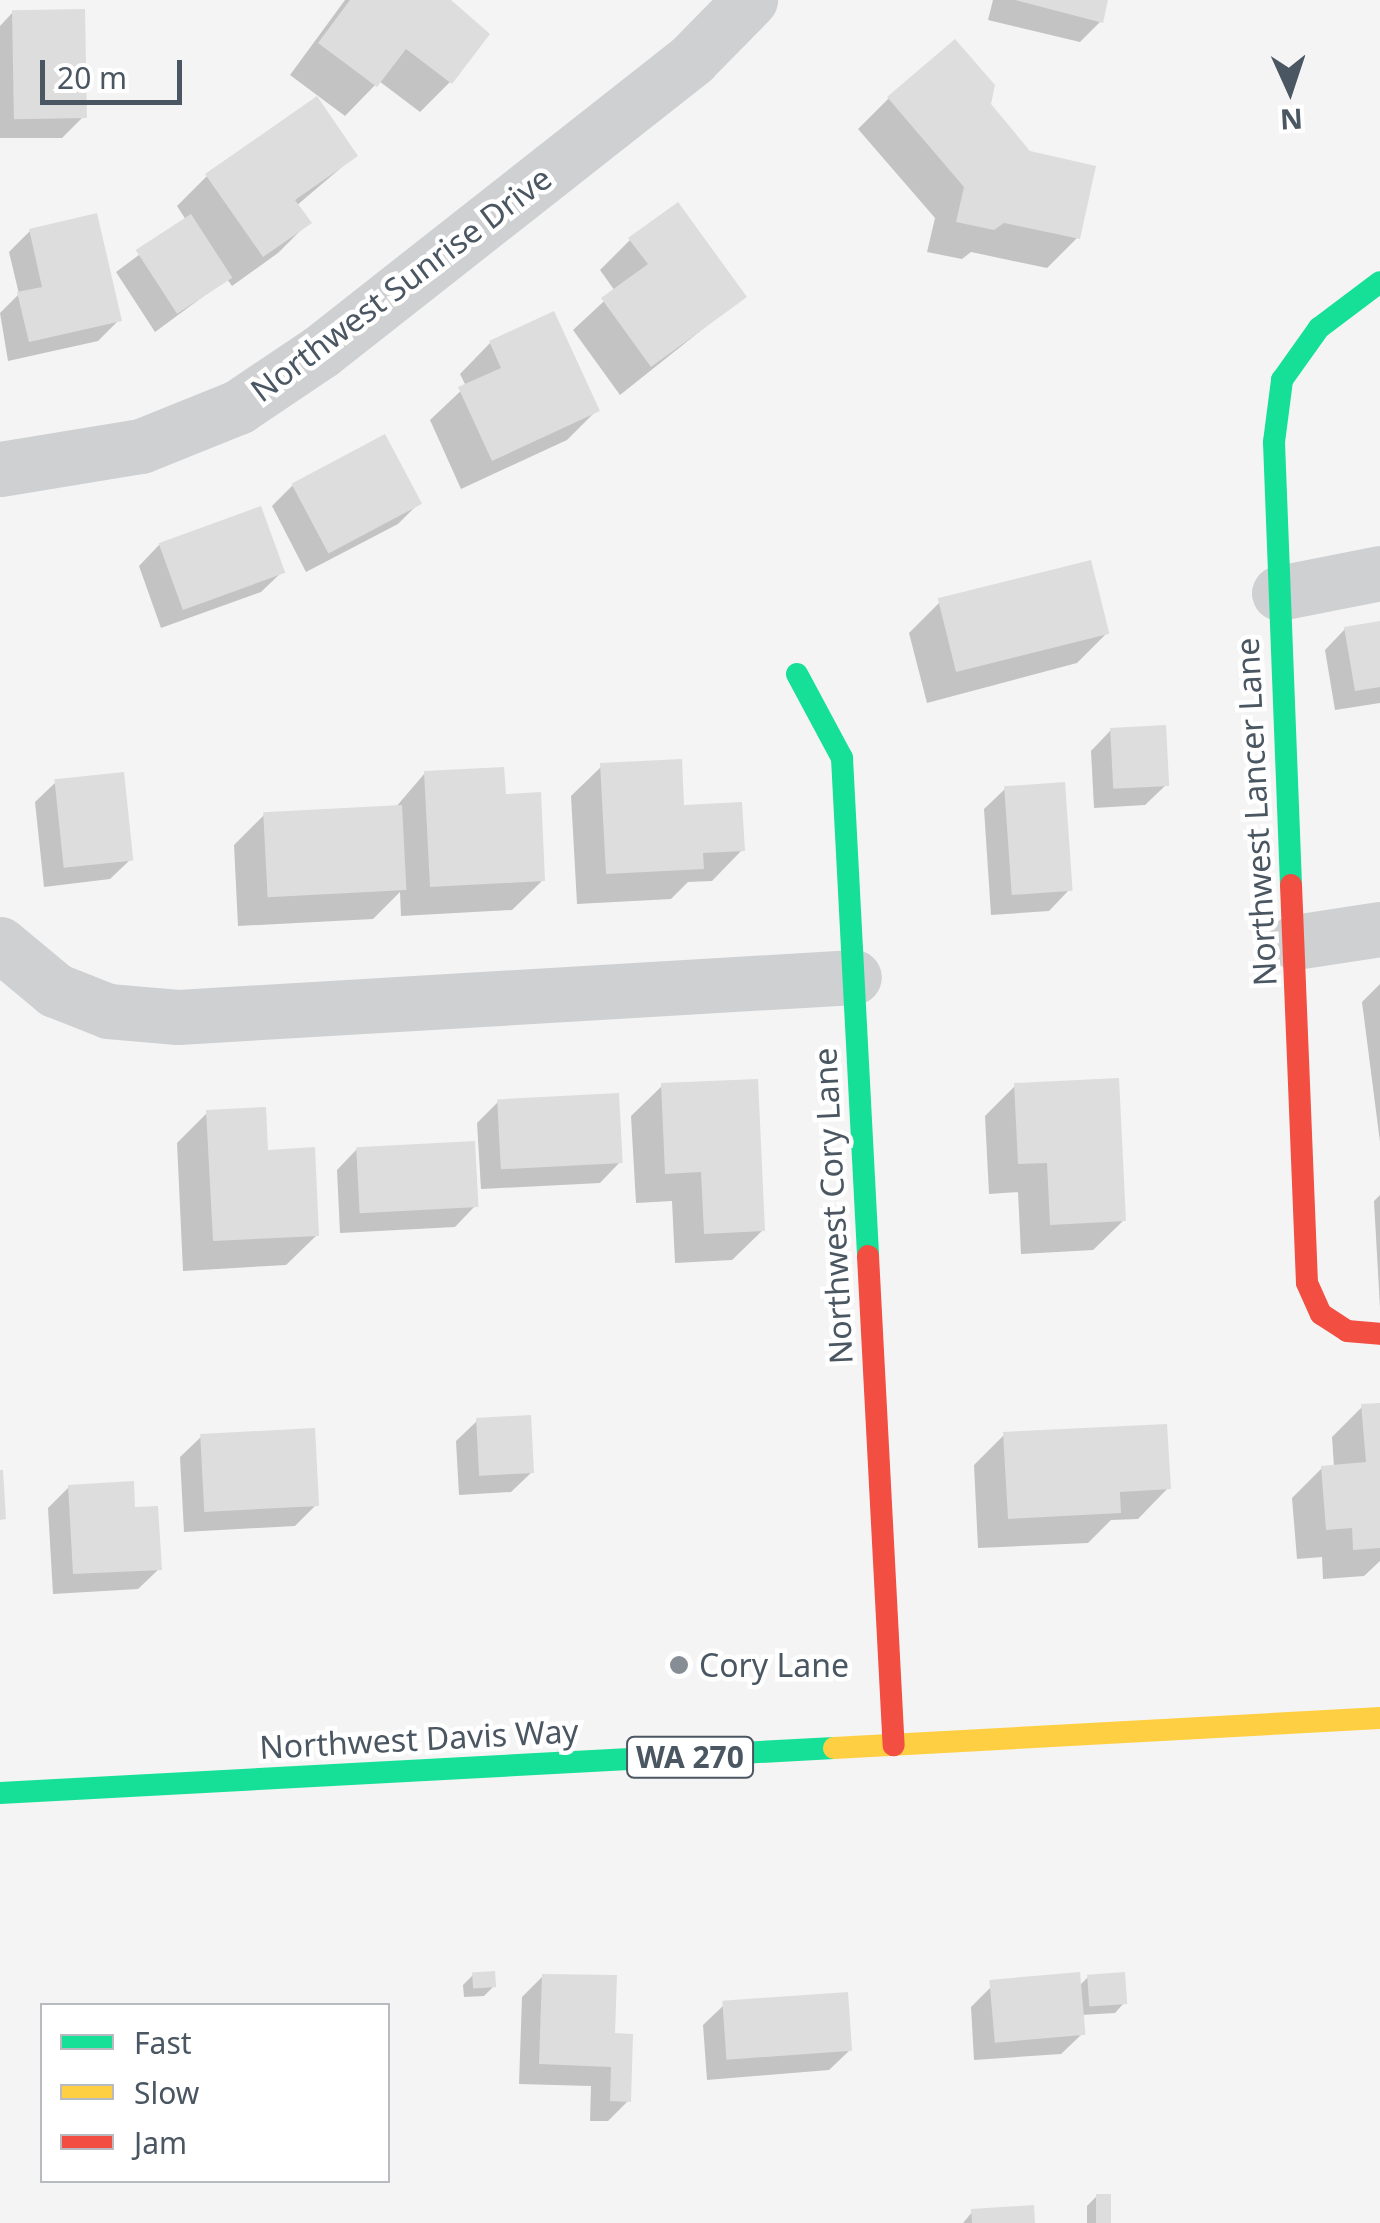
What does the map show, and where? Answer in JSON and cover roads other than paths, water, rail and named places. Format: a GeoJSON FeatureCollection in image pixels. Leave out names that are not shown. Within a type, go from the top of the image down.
{"type":"FeatureCollection","features":[{"type":"Feature","properties":{"kind":"street","name":"Northwest Sunrise Drive"},"geometry":{"type":"LineString","coordinates":[[0,469],[141,446],[238,407],[320,352],[692,60],[750,0]]}},
{"type":"Feature","properties":{"kind":"street","name":"Northwest Lancer Lane"},"geometry":{"type":"LineString","coordinates":[[1380,282],[1319,328],[1282,380],[1274,442],[1307,1283],[1321,1314],[1347,1331],[1380,1334]]}},
{"type":"Feature","properties":{"kind":"street"},"geometry":{"type":"LineString","coordinates":[[1279,593],[1380,573]]}},
{"type":"Feature","properties":{"kind":"street","name":"Northwest Cory Lane"},"geometry":{"type":"LineString","coordinates":[[797,674],[842,758],[894,1745]]}},
{"type":"Feature","properties":{"kind":"street"},"geometry":{"type":"LineString","coordinates":[[1295,942],[1380,929]]}},
{"type":"Feature","properties":{"kind":"street"},"geometry":{"type":"LineString","coordinates":[[0,944],[55,990],[108,1011],[178,1017],[854,977]]}},
{"type":"Feature","properties":{"kind":"street","name":"Northwest Davis Way"},"geometry":{"type":"LineString","coordinates":[[0,1793],[1380,1718]]}},
{"type":"Feature","properties":{"kind":"place","name":"Cory Lane"},"geometry":{"type":"Point","coordinates":[679,1665]}}]}
